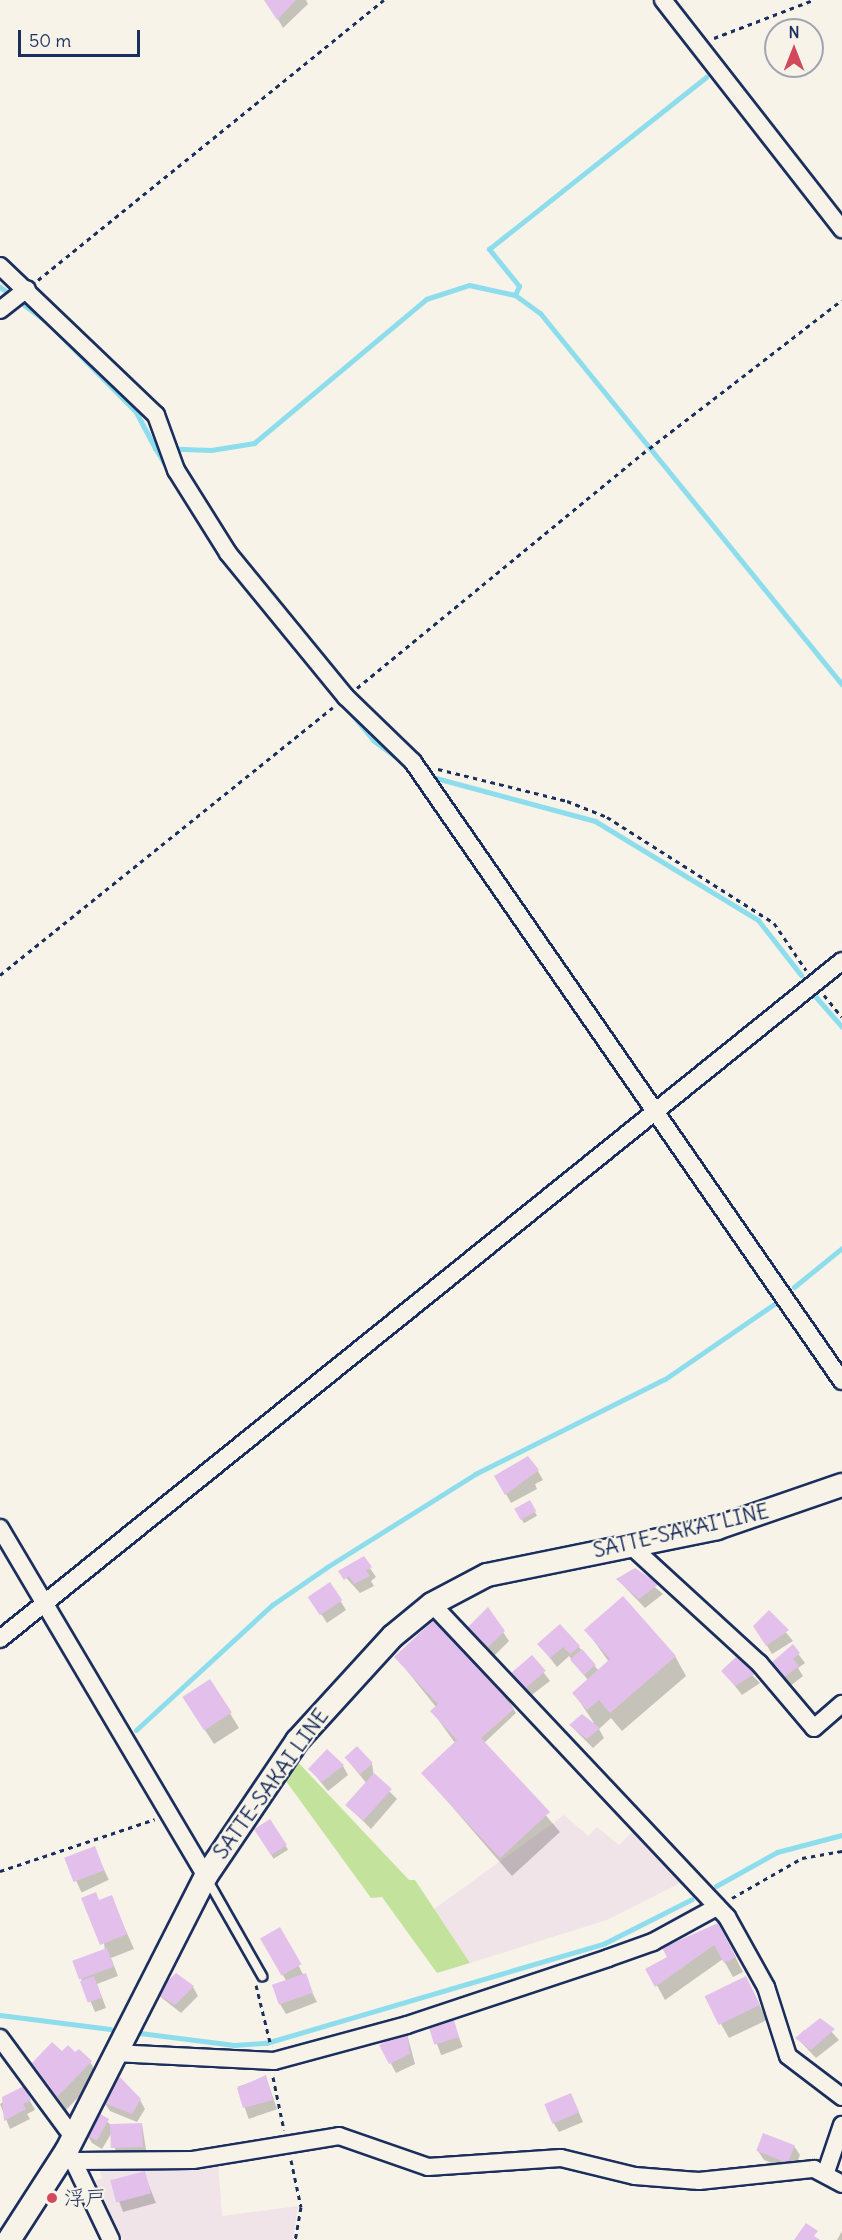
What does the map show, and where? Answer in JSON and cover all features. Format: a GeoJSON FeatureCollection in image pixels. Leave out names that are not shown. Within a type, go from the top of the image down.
{"type":"FeatureCollection","features":[{"type":"Feature","properties":{"kind":"main road","name":"SATTE-SAKAI LINE"},"geometry":{"type":"LineString","coordinates":[[9,2240],[72,2150],[114,2053],[206,1876],[297,1741],[357,1671],[432,1604],[486,1575],[745,1520],[842,1485]]}},
{"type":"Feature","properties":{"kind":"street"},"geometry":{"type":"LineString","coordinates":[[663,0],[842,229]]}},
{"type":"Feature","properties":{"kind":"street"},"geometry":{"type":"LineString","coordinates":[[0,266],[156,415],[170,452],[228,553],[346,697],[413,762],[842,1381]]}},
{"type":"Feature","properties":{"kind":"street"},"geometry":{"type":"LineString","coordinates":[[4,307],[26,290]]}},
{"type":"Feature","properties":{"kind":"street"},"geometry":{"type":"LineString","coordinates":[[0,1639],[842,961]]}},
{"type":"Feature","properties":{"kind":"street"},"geometry":{"type":"LineString","coordinates":[[0,1528],[206,1876]]}},
{"type":"Feature","properties":{"kind":"street"},"geometry":{"type":"LineString","coordinates":[[630,1545],[759,1664],[814,1728],[842,1704]]}},
{"type":"Feature","properties":{"kind":"street"},"geometry":{"type":"LineString","coordinates":[[432,1604],[717,1907],[766,1987],[788,2055],[842,2097]]}},
{"type":"Feature","properties":{"kind":"street"},"geometry":{"type":"LineString","coordinates":[[114,2053],[274,2061],[407,2025],[608,1958],[653,1942],[717,1907]]}},
{"type":"Feature","properties":{"kind":"street"},"geometry":{"type":"LineString","coordinates":[[0,2038],[72,2150],[111,2240]]}},
{"type":"Feature","properties":{"kind":"street"},"geometry":{"type":"LineString","coordinates":[[826,2172],[842,2125]]}},
{"type":"Feature","properties":{"kind":"street"},"geometry":{"type":"LineString","coordinates":[[72,2150],[193,2160],[339,2136],[428,2167],[561,2158],[635,2176],[699,2181],[776,2170],[826,2172],[842,2184]]}},
{"type":"Feature","properties":{"kind":"lane"},"geometry":{"type":"LineString","coordinates":[[206,1876],[262,1976]]}},
{"type":"Feature","properties":{"kind":"path"},"geometry":{"type":"LineString","coordinates":[[26,290],[384,0]]}},
{"type":"Feature","properties":{"kind":"path"},"geometry":{"type":"LineString","coordinates":[[696,42],[813,0]]}},
{"type":"Feature","properties":{"kind":"path"},"geometry":{"type":"LineString","coordinates":[[0,975],[346,697],[642,454],[842,300]]}},
{"type":"Feature","properties":{"kind":"path"},"geometry":{"type":"LineString","coordinates":[[413,762],[567,801],[607,817],[774,923],[814,983],[842,1017]]}},
{"type":"Feature","properties":{"kind":"path"},"geometry":{"type":"LineString","coordinates":[[0,1871],[169,1814]]}},
{"type":"Feature","properties":{"kind":"path"},"geometry":{"type":"LineString","coordinates":[[717,1907],[802,1858],[842,1851]]}},
{"type":"Feature","properties":{"kind":"path"},"geometry":{"type":"LineString","coordinates":[[268,2031],[272,2052]]}},
{"type":"Feature","properties":{"kind":"shaded area"},"geometry":{"type":"Polygon","coordinates":[[[564,1815],[588,1836],[597,1827],[619,1845],[633,1831],[682,1882],[607,1920],[470,1963],[434,1909],[564,1815]]]}},
{"type":"Feature","properties":{"kind":"shaded area"},"geometry":{"type":"Polygon","coordinates":[[[218,2161],[222,2216],[298,2206],[293,2240],[123,2240],[95,2181],[102,2178],[98,2165],[218,2161]]]}},
{"type":"Feature","properties":{"kind":"green space"},"geometry":{"type":"Polygon","coordinates":[[[295,1759],[409,1880],[415,1880],[470,1963],[437,1973],[382,1897],[371,1898],[283,1777],[295,1759]]]}},
{"type":"Feature","properties":{"kind":"building"},"geometry":{"type":"Polygon","coordinates":[[[264,0],[296,0],[277,20],[264,0]]]}},
{"type":"Feature","properties":{"kind":"building"},"geometry":{"type":"Polygon","coordinates":[[[528,1456],[539,1470],[505,1495],[494,1476],[528,1456]]]}},
{"type":"Feature","properties":{"kind":"building"},"geometry":{"type":"Polygon","coordinates":[[[530,1500],[536,1511],[521,1520],[514,1509],[530,1500]]]}},
{"type":"Feature","properties":{"kind":"building"},"geometry":{"type":"Polygon","coordinates":[[[364,1556],[372,1567],[366,1571],[370,1576],[354,1584],[349,1576],[344,1580],[338,1571],[364,1556]]]}},
{"type":"Feature","properties":{"kind":"building"},"geometry":{"type":"Polygon","coordinates":[[[635,1568],[659,1584],[639,1599],[616,1579],[635,1568]]]}},
{"type":"Feature","properties":{"kind":"building"},"geometry":{"type":"Polygon","coordinates":[[[330,1582],[342,1600],[320,1615],[308,1597],[330,1582]]]}},
{"type":"Feature","properties":{"kind":"building"},"geometry":{"type":"Polygon","coordinates":[[[623,1596],[676,1656],[610,1713],[599,1700],[587,1710],[572,1693],[610,1659],[584,1630],[623,1596]]]}},
{"type":"Feature","properties":{"kind":"building"},"geometry":{"type":"Polygon","coordinates":[[[488,1607],[505,1631],[488,1647],[468,1627],[488,1607]]]}},
{"type":"Feature","properties":{"kind":"building"},"geometry":{"type":"Polygon","coordinates":[[[769,1610],[789,1630],[766,1646],[753,1626],[769,1610]]]}},
{"type":"Feature","properties":{"kind":"building"},"geometry":{"type":"Polygon","coordinates":[[[437,1617],[507,1693],[503,1696],[514,1709],[481,1738],[550,1812],[500,1858],[421,1773],[457,1740],[430,1711],[438,1704],[394,1657],[437,1617]]]}},
{"type":"Feature","properties":{"kind":"building"},"geometry":{"type":"Polygon","coordinates":[[[560,1624],[580,1646],[570,1654],[563,1647],[550,1658],[537,1644],[560,1624]]]}},
{"type":"Feature","properties":{"kind":"building"},"geometry":{"type":"Polygon","coordinates":[[[793,1644],[800,1653],[793,1659],[799,1666],[782,1679],[770,1664],[793,1644]]]}},
{"type":"Feature","properties":{"kind":"building"},"geometry":{"type":"Polygon","coordinates":[[[582,1649],[596,1665],[584,1675],[570,1659],[582,1649]]]}},
{"type":"Feature","properties":{"kind":"building"},"geometry":{"type":"Polygon","coordinates":[[[532,1655],[546,1671],[525,1689],[512,1673],[532,1655]]]}},
{"type":"Feature","properties":{"kind":"building"},"geometry":{"type":"Polygon","coordinates":[[[736,1657],[756,1673],[735,1686],[721,1671],[736,1657]]]}},
{"type":"Feature","properties":{"kind":"building"},"geometry":{"type":"Polygon","coordinates":[[[210,1679],[232,1713],[204,1731],[182,1697],[210,1679]]]}},
{"type":"Feature","properties":{"kind":"building"},"geometry":{"type":"Polygon","coordinates":[[[582,1714],[600,1728],[587,1739],[569,1725],[582,1714]]]}},
{"type":"Feature","properties":{"kind":"building"},"geometry":{"type":"Polygon","coordinates":[[[357,1746],[373,1763],[360,1774],[345,1758],[357,1746]]]}},
{"type":"Feature","properties":{"kind":"building"},"geometry":{"type":"Polygon","coordinates":[[[327,1749],[344,1765],[322,1782],[308,1769],[327,1749]]]}},
{"type":"Feature","properties":{"kind":"building"},"geometry":{"type":"Polygon","coordinates":[[[374,1773],[392,1789],[363,1821],[345,1805],[374,1773]]]}},
{"type":"Feature","properties":{"kind":"building"},"geometry":{"type":"Polygon","coordinates":[[[270,1819],[287,1845],[271,1855],[254,1829],[270,1819]]]}},
{"type":"Feature","properties":{"kind":"building"},"geometry":{"type":"Polygon","coordinates":[[[95,1846],[104,1870],[74,1882],[64,1858],[95,1846]]]}},
{"type":"Feature","properties":{"kind":"building"},"geometry":{"type":"Polygon","coordinates":[[[96,1892],[99,1900],[112,1895],[127,1934],[100,1945],[81,1898],[96,1892]]]}},
{"type":"Feature","properties":{"kind":"building"},"geometry":{"type":"Polygon","coordinates":[[[718,1923],[736,1957],[724,1963],[714,1945],[655,1987],[645,1969],[667,1957],[662,1948],[718,1923]]]}},
{"type":"Feature","properties":{"kind":"building"},"geometry":{"type":"Polygon","coordinates":[[[280,1927],[302,1964],[282,1976],[260,1938],[280,1927]]]}},
{"type":"Feature","properties":{"kind":"building"},"geometry":{"type":"Polygon","coordinates":[[[107,1948],[114,1967],[79,1979],[72,1961],[107,1948]]]}},
{"type":"Feature","properties":{"kind":"building"},"geometry":{"type":"Polygon","coordinates":[[[176,1973],[194,1986],[175,2005],[155,1993],[176,1973]]]}},
{"type":"Feature","properties":{"kind":"building"},"geometry":{"type":"Polygon","coordinates":[[[306,1973],[313,1993],[279,2005],[272,1985],[306,1973]]]}},
{"type":"Feature","properties":{"kind":"building"},"geometry":{"type":"Polygon","coordinates":[[[94,1976],[102,1998],[88,2003],[80,1981],[94,1976]]]}},
{"type":"Feature","properties":{"kind":"building"},"geometry":{"type":"Polygon","coordinates":[[[746,1976],[760,2005],[719,2025],[705,1996],[746,1976]]]}},
{"type":"Feature","properties":{"kind":"building"},"geometry":{"type":"Polygon","coordinates":[[[453,2017],[459,2037],[434,2045],[428,2025],[453,2017]]]}},
{"type":"Feature","properties":{"kind":"building"},"geometry":{"type":"Polygon","coordinates":[[[820,2018],[835,2029],[811,2050],[795,2038],[820,2018]]]}},
{"type":"Feature","properties":{"kind":"building"},"geometry":{"type":"Polygon","coordinates":[[[407,2032],[410,2054],[389,2064],[379,2045],[407,2032]]]}},
{"type":"Feature","properties":{"kind":"building"},"geometry":{"type":"Polygon","coordinates":[[[52,2042],[62,2051],[68,2045],[75,2052],[79,2049],[92,2061],[57,2097],[32,2063],[52,2042]]]}},
{"type":"Feature","properties":{"kind":"building"},"geometry":{"type":"Polygon","coordinates":[[[266,2075],[273,2100],[243,2108],[237,2088],[266,2075]]]}},
{"type":"Feature","properties":{"kind":"building"},"geometry":{"type":"Polygon","coordinates":[[[120,2077],[141,2099],[132,2114],[102,2102],[120,2077]]]}},
{"type":"Feature","properties":{"kind":"building"},"geometry":{"type":"Polygon","coordinates":[[[24,2086],[31,2100],[23,2104],[26,2109],[4,2121],[2,2097],[24,2086]]]}},
{"type":"Feature","properties":{"kind":"building"},"geometry":{"type":"Polygon","coordinates":[[[571,2093],[579,2112],[553,2124],[544,2104],[571,2093]]]}},
{"type":"Feature","properties":{"kind":"building"},"geometry":{"type":"Polygon","coordinates":[[[97,2112],[109,2119],[97,2141],[84,2134],[97,2112]]]}},
{"type":"Feature","properties":{"kind":"building"},"geometry":{"type":"Polygon","coordinates":[[[142,2123],[143,2147],[111,2148],[110,2124],[142,2123]]]}},
{"type":"Feature","properties":{"kind":"building"},"geometry":{"type":"Polygon","coordinates":[[[763,2133],[795,2145],[788,2163],[756,2151],[763,2133]]]}},
{"type":"Feature","properties":{"kind":"building"},"geometry":{"type":"Polygon","coordinates":[[[145,2171],[151,2193],[116,2203],[110,2180],[145,2171]]]}},
{"type":"Feature","properties":{"kind":"building"},"geometry":{"type":"Polygon","coordinates":[[[806,2223],[818,2231],[814,2236],[820,2240],[794,2240],[806,2223]]]}},
{"type":"Feature","properties":{"kind":"waterway"},"geometry":{"type":"LineString","coordinates":[[515,295],[519,286],[489,249],[706,77]]}},
{"type":"Feature","properties":{"kind":"waterway"},"geometry":{"type":"LineString","coordinates":[[0,287],[47,322],[136,412],[155,448],[211,450],[254,443],[426,299],[469,285],[515,295],[540,313],[842,685]]}},
{"type":"Feature","properties":{"kind":"waterway"},"geometry":{"type":"LineString","coordinates":[[155,448],[205,531]]}},
{"type":"Feature","properties":{"kind":"waterway"},"geometry":{"type":"LineString","coordinates":[[349,711],[374,741],[404,763]]}},
{"type":"Feature","properties":{"kind":"waterway"},"geometry":{"type":"LineString","coordinates":[[432,777],[595,821],[758,920],[801,975]]}},
{"type":"Feature","properties":{"kind":"waterway"},"geometry":{"type":"LineString","coordinates":[[815,996],[842,1027]]}},
{"type":"Feature","properties":{"kind":"waterway"},"geometry":{"type":"LineString","coordinates":[[794,1287],[842,1248]]}},
{"type":"Feature","properties":{"kind":"waterway"},"geometry":{"type":"LineString","coordinates":[[136,1730],[272,1605],[327,1567],[475,1474],[665,1379],[777,1302]]}},
{"type":"Feature","properties":{"kind":"waterway"},"geometry":{"type":"LineString","coordinates":[[716,1886],[777,1852],[842,1835]]}},
{"type":"Feature","properties":{"kind":"waterway"},"geometry":{"type":"LineString","coordinates":[[140,2033],[234,2045],[266,2043],[605,1943],[692,1899]]}},
{"type":"Feature","properties":{"kind":"waterway"},"geometry":{"type":"LineString","coordinates":[[0,2015],[110,2029]]}},
{"type":"Feature","properties":{"kind":"place","name":"浮戸"},"geometry":{"type":"Point","coordinates":[52,2198]}}]}
